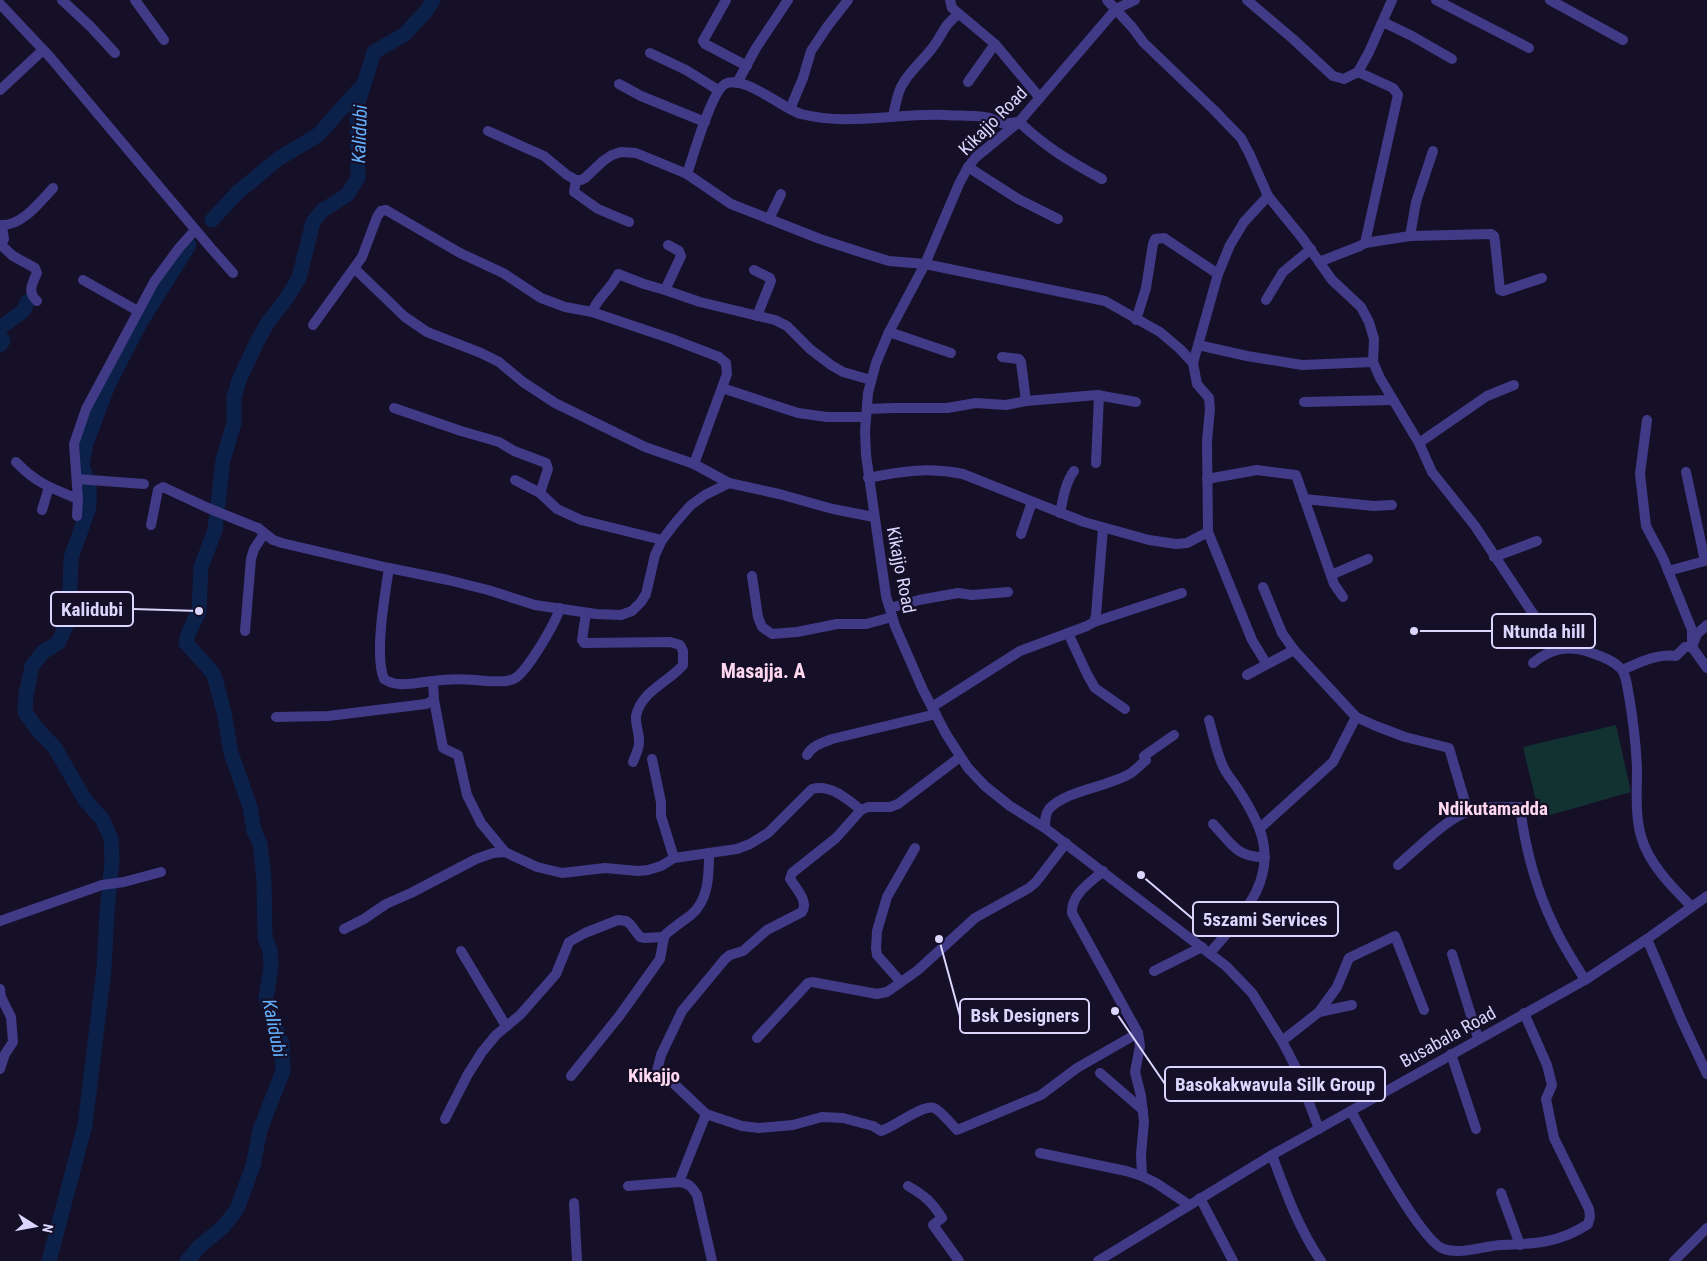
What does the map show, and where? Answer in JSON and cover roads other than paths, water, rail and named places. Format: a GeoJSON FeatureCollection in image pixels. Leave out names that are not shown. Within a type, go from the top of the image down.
{"type":"FeatureCollection","features":[{"type":"Feature","properties":{"kind":"street"},"geometry":{"type":"LineString","coordinates":[[62,0],[115,53]]}},
{"type":"Feature","properties":{"kind":"street"},"geometry":{"type":"LineString","coordinates":[[135,0],[164,40]]}},
{"type":"Feature","properties":{"kind":"street"},"geometry":{"type":"LineString","coordinates":[[726,0],[703,41],[705,44],[747,66]]}},
{"type":"Feature","properties":{"kind":"street"},"geometry":{"type":"LineString","coordinates":[[737,83],[788,0]]}},
{"type":"Feature","properties":{"kind":"street"},"geometry":{"type":"LineString","coordinates":[[790,109],[812,51],[827,27],[848,0]]}},
{"type":"Feature","properties":{"kind":"street"},"geometry":{"type":"LineString","coordinates":[[950,0],[952,8],[995,44],[1040,98]]}},
{"type":"Feature","properties":{"kind":"street"},"geometry":{"type":"LineString","coordinates":[[1107,0],[1144,43],[1236,133],[1246,146],[1268,196],[1332,280],[1361,307],[1369,322],[1374,339],[1373,362],[1432,472],[1475,526],[1547,635],[1562,648]]}},
{"type":"Feature","properties":{"kind":"street","name":"Kikajjo Road"},"geometry":{"type":"LineString","coordinates":[[1135,0],[1116,9],[1019,122],[976,157],[968,167],[952,199],[925,264],[889,332],[871,380],[867,413],[866,455],[868,478],[883,577],[891,613],[923,690],[960,757],[985,786],[1010,806],[1066,843],[1226,966],[1252,994],[1282,1041],[1295,1066],[1319,1129]]}},
{"type":"Feature","properties":{"kind":"street"},"geometry":{"type":"LineString","coordinates":[[1246,0],[1293,39],[1333,76],[1344,79],[1358,72],[1392,0]]}},
{"type":"Feature","properties":{"kind":"street"},"geometry":{"type":"LineString","coordinates":[[1436,0],[1529,48]]}},
{"type":"Feature","properties":{"kind":"street"},"geometry":{"type":"LineString","coordinates":[[1550,0],[1624,40]]}},
{"type":"Feature","properties":{"kind":"street"},"geometry":{"type":"LineString","coordinates":[[0,4],[96,111],[233,273]]}},
{"type":"Feature","properties":{"kind":"street"},"geometry":{"type":"LineString","coordinates":[[893,116],[901,88],[910,73],[934,46],[950,20],[959,14]]}},
{"type":"Feature","properties":{"kind":"street"},"geometry":{"type":"LineString","coordinates":[[1383,22],[1452,59]]}},
{"type":"Feature","properties":{"kind":"street"},"geometry":{"type":"LineString","coordinates":[[968,82],[995,44]]}},
{"type":"Feature","properties":{"kind":"street"},"geometry":{"type":"LineString","coordinates":[[0,90],[43,50]]}},
{"type":"Feature","properties":{"kind":"street"},"geometry":{"type":"LineString","coordinates":[[650,53],[686,70],[718,90]]}},
{"type":"Feature","properties":{"kind":"street"},"geometry":{"type":"LineString","coordinates":[[1358,72],[1392,88],[1398,95],[1365,243]]}},
{"type":"Feature","properties":{"kind":"street"},"geometry":{"type":"LineString","coordinates":[[687,174],[718,90],[726,83],[737,83],[752,88],[800,113],[833,120],[943,115],[990,118],[1001,124],[1019,122],[1055,152],[1102,179]]}},
{"type":"Feature","properties":{"kind":"street"},"geometry":{"type":"LineString","coordinates":[[618,84],[641,96],[705,122]]}},
{"type":"Feature","properties":{"kind":"street"},"geometry":{"type":"LineString","coordinates":[[488,131],[544,156],[576,180],[585,178],[612,155],[621,152],[636,153],[687,174],[731,204],[820,239],[889,261],[925,264],[1105,301],[1160,332],[1193,363]]}},
{"type":"Feature","properties":{"kind":"street"},"geometry":{"type":"LineString","coordinates":[[1410,236],[1416,202],[1433,151]]}},
{"type":"Feature","properties":{"kind":"street"},"geometry":{"type":"LineString","coordinates":[[968,167],[1018,199],[1058,219]]}},
{"type":"Feature","properties":{"kind":"street"},"geometry":{"type":"LineString","coordinates":[[576,180],[574,192],[598,209],[629,222]]}},
{"type":"Feature","properties":{"kind":"street"},"geometry":{"type":"LineString","coordinates":[[37,301],[31,292],[31,287],[37,273],[36,268],[13,256],[0,245],[4,239],[1,225],[18,220],[36,207],[53,188]]}},
{"type":"Feature","properties":{"kind":"street"},"geometry":{"type":"LineString","coordinates":[[769,219],[781,194]]}},
{"type":"Feature","properties":{"kind":"street"},"geometry":{"type":"LineString","coordinates":[[1266,663],[1252,640],[1208,532],[1207,441],[1210,409],[1209,398],[1197,384],[1193,363],[1218,274],[1230,244],[1244,222],[1268,196]]}},
{"type":"Feature","properties":{"kind":"street"},"geometry":{"type":"LineString","coordinates":[[314,325],[366,249],[381,211],[386,210],[460,253],[503,273],[541,298],[565,307],[592,312],[719,357],[726,363],[727,374],[694,464]]}},
{"type":"Feature","properties":{"kind":"street"},"geometry":{"type":"LineString","coordinates":[[77,516],[78,499],[83,479],[74,444],[86,409],[138,311],[159,276],[179,248],[195,230]]}},
{"type":"Feature","properties":{"kind":"street"},"geometry":{"type":"LineString","coordinates":[[1319,262],[1365,243],[1410,236],[1491,234],[1494,236],[1495,242],[1500,290],[1542,278]]}},
{"type":"Feature","properties":{"kind":"street"},"geometry":{"type":"LineString","coordinates":[[1136,320],[1146,288],[1155,239],[1159,237],[1164,238],[1218,274]]}},
{"type":"Feature","properties":{"kind":"street"},"geometry":{"type":"LineString","coordinates":[[665,290],[681,256],[679,251],[668,245]]}},
{"type":"Feature","properties":{"kind":"street"},"geometry":{"type":"LineString","coordinates":[[1266,300],[1283,272],[1310,249]]}},
{"type":"Feature","properties":{"kind":"street"},"geometry":{"type":"LineString","coordinates":[[354,268],[405,317],[427,332],[499,362],[523,382],[555,403],[645,447],[694,464],[729,483],[833,509],[874,517]]}},
{"type":"Feature","properties":{"kind":"street"},"geometry":{"type":"LineString","coordinates":[[754,270],[770,278],[771,281],[757,316]]}},
{"type":"Feature","properties":{"kind":"street"},"geometry":{"type":"LineString","coordinates":[[592,312],[600,298],[615,282],[618,274],[700,302],[775,320],[787,326],[810,349],[843,372],[871,380]]}},
{"type":"Feature","properties":{"kind":"street"},"geometry":{"type":"LineString","coordinates":[[83,280],[138,311]]}},
{"type":"Feature","properties":{"kind":"street"},"geometry":{"type":"LineString","coordinates":[[889,332],[951,353]]}},
{"type":"Feature","properties":{"kind":"street"},"geometry":{"type":"LineString","coordinates":[[1198,345],[1246,356],[1302,365],[1373,362]]}},
{"type":"Feature","properties":{"kind":"street"},"geometry":{"type":"LineString","coordinates":[[1002,357],[1019,359],[1021,362],[1026,401]]}},
{"type":"Feature","properties":{"kind":"street"},"geometry":{"type":"LineString","coordinates":[[1418,443],[1487,396],[1514,385]]}},
{"type":"Feature","properties":{"kind":"street"},"geometry":{"type":"LineString","coordinates":[[722,388],[798,413],[827,417],[894,408],[947,408],[976,403],[1006,405],[1069,396],[1100,395],[1136,402]]}},
{"type":"Feature","properties":{"kind":"street"},"geometry":{"type":"LineString","coordinates":[[1096,463],[1100,395]]}},
{"type":"Feature","properties":{"kind":"street"},"geometry":{"type":"LineString","coordinates":[[1304,402],[1393,400]]}},
{"type":"Feature","properties":{"kind":"street"},"geometry":{"type":"LineString","coordinates":[[394,408],[499,442],[514,451],[546,463],[548,469],[540,493]]}},
{"type":"Feature","properties":{"kind":"street"},"geometry":{"type":"LineString","coordinates":[[1647,420],[1640,474],[1646,526],[1664,558],[1692,630],[1692,647],[1707,668]]}},
{"type":"Feature","properties":{"kind":"street"},"geometry":{"type":"LineString","coordinates":[[16,462],[29,476],[78,499]]}},
{"type":"Feature","properties":{"kind":"street"},"geometry":{"type":"LineString","coordinates":[[868,478],[906,471],[944,470],[963,474],[1103,528],[1155,542],[1186,543],[1208,532]]}},
{"type":"Feature","properties":{"kind":"street"},"geometry":{"type":"LineString","coordinates":[[1207,479],[1257,470],[1296,475],[1334,584],[1343,597]]}},
{"type":"Feature","properties":{"kind":"street"},"geometry":{"type":"LineString","coordinates":[[1060,513],[1066,486],[1074,471]]}},
{"type":"Feature","properties":{"kind":"street"},"geometry":{"type":"LineString","coordinates":[[1668,571],[1705,561],[1686,472]]}},
{"type":"Feature","properties":{"kind":"street"},"geometry":{"type":"LineString","coordinates":[[83,479],[144,484]]}},
{"type":"Feature","properties":{"kind":"street"},"geometry":{"type":"LineString","coordinates":[[514,480],[540,493],[557,509],[582,520],[662,540]]}},
{"type":"Feature","properties":{"kind":"street"},"geometry":{"type":"LineString","coordinates":[[151,525],[156,495],[161,487],[165,487],[208,508],[258,528],[273,540],[282,543],[448,580],[535,605],[586,613],[621,615],[632,611],[646,594],[655,555],[662,540],[691,505],[705,495],[729,483]]}},
{"type":"Feature","properties":{"kind":"street"},"geometry":{"type":"LineString","coordinates":[[42,510],[49,487]]}},
{"type":"Feature","properties":{"kind":"street"},"geometry":{"type":"LineString","coordinates":[[1304,499],[1374,506],[1392,505]]}},
{"type":"Feature","properties":{"kind":"street"},"geometry":{"type":"LineString","coordinates":[[1021,534],[1032,502]]}},
{"type":"Feature","properties":{"kind":"street"},"geometry":{"type":"LineString","coordinates":[[1094,622],[1103,528]]}},
{"type":"Feature","properties":{"kind":"street"},"geometry":{"type":"LineString","coordinates":[[245,631],[251,558],[254,549],[264,534]]}},
{"type":"Feature","properties":{"kind":"street"},"geometry":{"type":"LineString","coordinates":[[1494,557],[1537,541]]}},
{"type":"Feature","properties":{"kind":"street"},"geometry":{"type":"LineString","coordinates":[[1331,575],[1368,559]]}},
{"type":"Feature","properties":{"kind":"street"},"geometry":{"type":"LineString","coordinates":[[389,568],[383,603],[380,643],[382,673],[384,679],[397,684],[414,684],[463,678],[501,682],[510,681],[517,677],[546,637],[560,608]]}},
{"type":"Feature","properties":{"kind":"street"},"geometry":{"type":"LineString","coordinates":[[752,576],[758,617],[766,632],[772,634],[797,632],[837,624],[866,624],[918,600],[958,593],[972,595],[1008,592]]}},
{"type":"Feature","properties":{"kind":"street"},"geometry":{"type":"LineString","coordinates":[[1263,587],[1282,633],[1294,650],[1356,717],[1405,737],[1449,748],[1468,812]]}},
{"type":"Feature","properties":{"kind":"street"},"geometry":{"type":"LineString","coordinates":[[807,755],[818,744],[832,739],[934,711],[1020,651],[1094,622],[1182,593]]}},
{"type":"Feature","properties":{"kind":"street"},"geometry":{"type":"LineString","coordinates":[[586,613],[582,640],[584,643],[670,642],[680,645],[683,651],[683,665],[654,689],[639,708],[636,724],[640,742],[634,762]]}},
{"type":"Feature","properties":{"kind":"street"},"geometry":{"type":"LineString","coordinates":[[1692,647],[1697,634],[1707,626]]}},
{"type":"Feature","properties":{"kind":"street"},"geometry":{"type":"LineString","coordinates":[[1068,633],[1095,688],[1125,709]]}},
{"type":"Feature","properties":{"kind":"street"},"geometry":{"type":"LineString","coordinates":[[1622,670],[1649,658],[1676,656],[1685,647],[1692,647]]}},
{"type":"Feature","properties":{"kind":"street"},"geometry":{"type":"LineString","coordinates":[[1533,663],[1551,651],[1562,648],[1582,650],[1601,656],[1622,670],[1631,707],[1636,752],[1638,817],[1641,837],[1659,872],[1691,906]]}},
{"type":"Feature","properties":{"kind":"street"},"geometry":{"type":"LineString","coordinates":[[1246,675],[1294,650]]}},
{"type":"Feature","properties":{"kind":"street"},"geometry":{"type":"LineString","coordinates":[[433,681],[434,700],[443,748],[458,755],[467,795],[481,823],[505,852],[549,871],[562,873],[605,868],[648,870],[661,866],[674,858],[737,849],[760,839],[768,833],[812,789],[818,787],[828,788],[862,810]]}},
{"type":"Feature","properties":{"kind":"street"},"geometry":{"type":"LineString","coordinates":[[276,717],[328,716],[426,704],[434,700]]}},
{"type":"Feature","properties":{"kind":"street"},"geometry":{"type":"LineString","coordinates":[[1260,828],[1332,762],[1356,717]]}},
{"type":"Feature","properties":{"kind":"street"},"geometry":{"type":"LineString","coordinates":[[1154,971],[1206,950],[1248,905],[1256,892],[1262,876],[1265,857],[1263,836],[1252,810],[1222,765],[1209,720]]}},
{"type":"Feature","properties":{"kind":"street"},"geometry":{"type":"LineString","coordinates":[[1045,828],[1047,811],[1053,805],[1068,797],[1131,773],[1146,760],[1144,756],[1174,735]]}},
{"type":"Feature","properties":{"kind":"street"},"geometry":{"type":"LineString","coordinates":[[960,757],[898,804],[890,807],[868,807],[862,810],[836,838],[790,876],[803,899],[804,909],[802,912],[767,930],[743,951],[730,955],[725,959],[682,1011],[661,1055],[656,1071],[670,1080],[706,1114],[742,1126],[759,1128],[794,1125],[822,1117],[843,1118],[873,1126],[881,1131],[927,1108],[936,1109],[957,1130],[1041,1094],[1077,1068],[1138,1033]]}},
{"type":"Feature","properties":{"kind":"street"},"geometry":{"type":"LineString","coordinates":[[652,759],[661,802],[661,816],[674,858]]}},
{"type":"Feature","properties":{"kind":"street"},"geometry":{"type":"LineString","coordinates":[[1398,865],[1454,819],[1468,812],[1486,808],[1520,807],[1524,837],[1542,895],[1554,926],[1584,980]]}},
{"type":"Feature","properties":{"kind":"street"},"geometry":{"type":"LineString","coordinates":[[1213,824],[1242,854],[1252,858],[1265,857]]}},
{"type":"Feature","properties":{"kind":"street"},"geometry":{"type":"LineString","coordinates":[[757,1038],[808,983],[812,982],[880,994],[887,992],[918,970],[975,918],[1029,888],[1036,882],[1066,843]]}},
{"type":"Feature","properties":{"kind":"street"},"geometry":{"type":"LineString","coordinates":[[900,981],[877,955],[877,931],[887,897],[915,848]]}},
{"type":"Feature","properties":{"kind":"street"},"geometry":{"type":"LineString","coordinates":[[344,929],[364,919],[386,904],[476,859],[493,853],[505,852]]}},
{"type":"Feature","properties":{"kind":"street"},"geometry":{"type":"LineString","coordinates":[[571,1076],[620,1015],[660,959],[664,937],[693,914],[700,904],[708,885],[709,853]]}},
{"type":"Feature","properties":{"kind":"street"},"geometry":{"type":"LineString","coordinates":[[1103,871],[1074,898],[1072,913],[1138,1033],[1140,1046],[1135,1072],[1143,1110],[1142,1176]]}},
{"type":"Feature","properties":{"kind":"street"},"geometry":{"type":"LineString","coordinates":[[0,921],[102,885],[124,882],[161,872]]}},
{"type":"Feature","properties":{"kind":"street","name":"Busabala Road"},"geometry":{"type":"LineString","coordinates":[[1098,1261],[1272,1155],[1584,980],[1647,939],[1707,896]]}},
{"type":"Feature","properties":{"kind":"street"},"geometry":{"type":"LineString","coordinates":[[445,1119],[468,1074],[482,1052],[496,1035],[520,1015],[556,974],[569,942],[585,932],[618,920],[626,921],[644,938],[664,937]]}},
{"type":"Feature","properties":{"kind":"street"},"geometry":{"type":"LineString","coordinates":[[1282,1041],[1319,1012],[1337,987],[1349,958],[1395,936],[1424,1010]]}},
{"type":"Feature","properties":{"kind":"street"},"geometry":{"type":"LineString","coordinates":[[1647,939],[1707,1074]]}},
{"type":"Feature","properties":{"kind":"street"},"geometry":{"type":"LineString","coordinates":[[460,951],[506,1026]]}},
{"type":"Feature","properties":{"kind":"street"},"geometry":{"type":"LineString","coordinates":[[1452,954],[1478,1038]]}},
{"type":"Feature","properties":{"kind":"street"},"geometry":{"type":"LineString","coordinates":[[0,989],[1,997],[10,1017],[13,1042],[5,1054],[0,1069]]}},
{"type":"Feature","properties":{"kind":"street"},"geometry":{"type":"LineString","coordinates":[[1319,1012],[1352,1004]]}},
{"type":"Feature","properties":{"kind":"street"},"geometry":{"type":"LineString","coordinates":[[1351,1111],[1415,1219],[1435,1244],[1444,1249],[1459,1251],[1487,1246],[1538,1244],[1573,1233],[1588,1224],[1590,1217],[1589,1209],[1554,1138],[1546,1100],[1552,1085],[1547,1065],[1524,1013]]}},
{"type":"Feature","properties":{"kind":"street"},"geometry":{"type":"LineString","coordinates":[[1451,1054],[1476,1129]]}},
{"type":"Feature","properties":{"kind":"street"},"geometry":{"type":"LineString","coordinates":[[1100,1073],[1143,1110]]}},
{"type":"Feature","properties":{"kind":"street"},"geometry":{"type":"LineString","coordinates":[[679,1182],[706,1114]]}},
{"type":"Feature","properties":{"kind":"street"},"geometry":{"type":"LineString","coordinates":[[1040,1153],[1142,1176],[1189,1205]]}},
{"type":"Feature","properties":{"kind":"street"},"geometry":{"type":"LineString","coordinates":[[1272,1155],[1306,1239],[1321,1261]]}},
{"type":"Feature","properties":{"kind":"street"},"geometry":{"type":"LineString","coordinates":[[628,1186],[679,1182],[686,1183],[692,1187],[697,1195],[712,1261]]}},
{"type":"Feature","properties":{"kind":"street"},"geometry":{"type":"LineString","coordinates":[[908,1186],[923,1194],[935,1207],[942,1218],[933,1225],[959,1261]]}},
{"type":"Feature","properties":{"kind":"street"},"geometry":{"type":"LineString","coordinates":[[1501,1193],[1520,1245]]}},
{"type":"Feature","properties":{"kind":"street"},"geometry":{"type":"LineString","coordinates":[[1200,1198],[1233,1261]]}},
{"type":"Feature","properties":{"kind":"street"},"geometry":{"type":"LineString","coordinates":[[574,1203],[577,1261]]}},
{"type":"Feature","properties":{"kind":"street"},"geometry":{"type":"LineString","coordinates":[[1674,1261],[1707,1228]]}},
{"type":"Feature","properties":{"kind":"waterway","name":"Kalidubi"},"geometry":{"type":"LineString","coordinates":[[187,1261],[200,1246],[223,1227],[237,1209],[253,1166],[260,1130],[283,1071],[282,1044],[266,998],[271,967],[270,950],[265,938],[264,880],[260,844],[254,831],[250,807],[231,753],[224,712],[214,675],[186,643],[188,634],[199,611],[201,567],[215,530],[223,460],[234,423],[234,398],[239,380],[268,322],[299,278],[313,222],[323,210],[347,195],[358,178],[357,106],[374,52],[405,34],[427,10],[433,0]]}},
{"type":"Feature","properties":{"kind":"waterway","name":"Kalidubi"},"geometry":{"type":"LineString","coordinates":[[212,220],[237,193],[278,159],[318,135],[360,88]]}},
{"type":"Feature","properties":{"kind":"waterway","name":"Kalidubi"},"geometry":{"type":"LineString","coordinates":[[49,1261],[85,1125],[104,969],[112,861],[111,838],[102,819],[85,800],[55,748],[37,729],[25,712],[26,695],[32,666],[43,652],[58,643],[73,611],[70,590],[71,558],[89,507],[89,487],[82,465],[86,443],[108,385],[140,323],[189,245]]}},
{"type":"Feature","properties":{"kind":"waterway"},"geometry":{"type":"LineString","coordinates":[[0,328],[23,311],[28,301]]}},
{"type":"Feature","properties":{"kind":"waterway"},"geometry":{"type":"LineString","coordinates":[[0,337],[3,341],[0,345]]}},
{"type":"Feature","properties":{"kind":"place","name":"Kalidubi"},"geometry":{"type":"Point","coordinates":[199,611]}},
{"type":"Feature","properties":{"kind":"place","name":"Ntunda hill"},"geometry":{"type":"Point","coordinates":[1414,631]}},
{"type":"Feature","properties":{"kind":"place","name":"5szami Services"},"geometry":{"type":"Point","coordinates":[1141,875]}},
{"type":"Feature","properties":{"kind":"place","name":"Bsk Designers"},"geometry":{"type":"Point","coordinates":[939,939]}},
{"type":"Feature","properties":{"kind":"place","name":"Basokakwavula Silk Group"},"geometry":{"type":"Point","coordinates":[1115,1011]}},
{"type":"Feature","properties":{"kind":"district","name":"Masajja. A"},"geometry":{"type":"Point","coordinates":[763,671]}},
{"type":"Feature","properties":{"kind":"district","name":"Ndikutamadda"},"geometry":{"type":"Point","coordinates":[1493,808]}},
{"type":"Feature","properties":{"kind":"district","name":"Kikajjo"},"geometry":{"type":"Point","coordinates":[654,1075]}}]}
